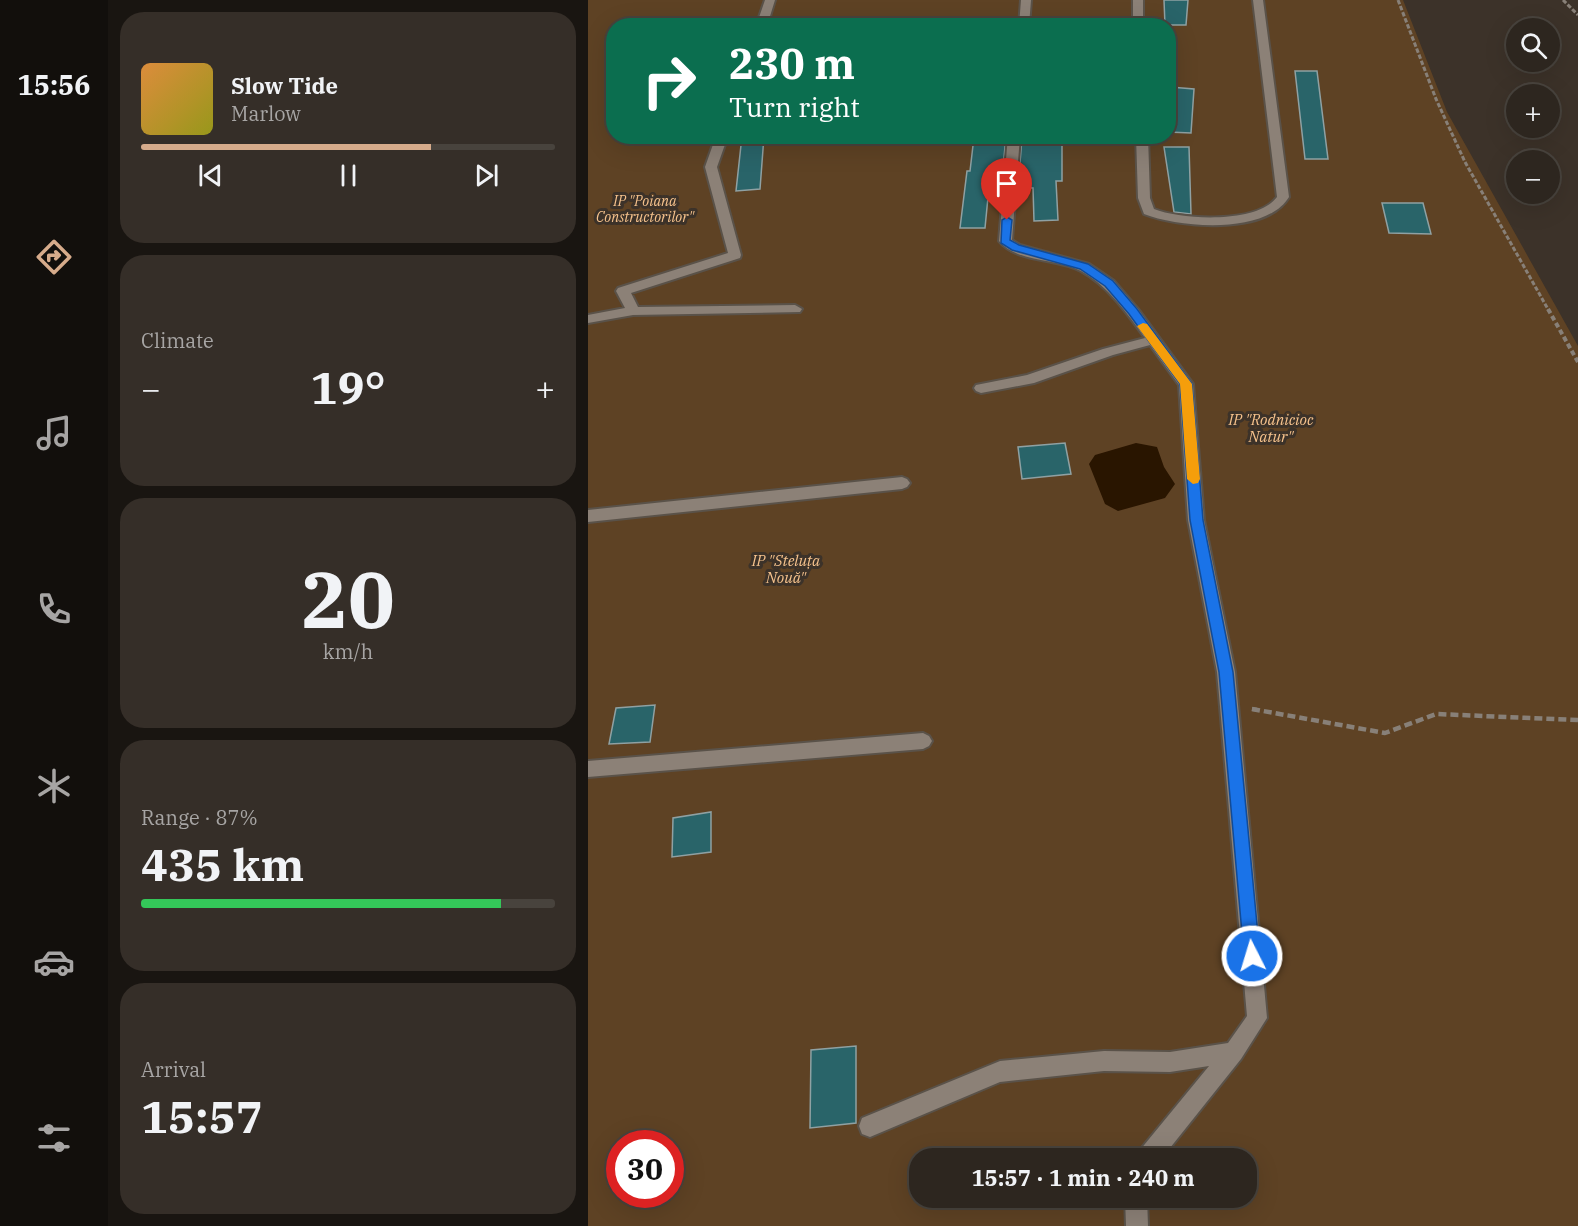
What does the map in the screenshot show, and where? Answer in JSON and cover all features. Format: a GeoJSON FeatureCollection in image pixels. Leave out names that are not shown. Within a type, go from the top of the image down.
{"type":"FeatureCollection","features":[{"type":"Feature","properties":{"kind":"street"},"geometry":{"type":"LineString","coordinates":[[764,18],[770,0]]}},
{"type":"Feature","properties":{"kind":"street"},"geometry":{"type":"LineString","coordinates":[[1025,18],[1026,0]]}},
{"type":"Feature","properties":{"kind":"street"},"geometry":{"type":"LineString","coordinates":[[1138,0],[1138,18]]}},
{"type":"Feature","properties":{"kind":"street"},"geometry":{"type":"LineString","coordinates":[[1142,144],[1144,198],[1148,211],[1157,216],[1224,219],[1269,211],[1281,202],[1284,194],[1258,0]]}},
{"type":"Feature","properties":{"kind":"street"},"geometry":{"type":"LineString","coordinates":[[633,310],[623,291],[735,255],[711,167],[719,144]]}},
{"type":"Feature","properties":{"kind":"street"},"geometry":{"type":"LineString","coordinates":[[1013,144],[1005,241],[1015,248],[1084,267],[1109,284],[1133,312],[1186,384],[1196,520],[1226,672],[1257,1018],[1234,1052],[1156,1148]]}},
{"type":"Feature","properties":{"kind":"street"},"geometry":{"type":"LineString","coordinates":[[588,319],[633,310],[795,309]]}},
{"type":"Feature","properties":{"kind":"street"},"geometry":{"type":"LineString","coordinates":[[981,388],[1029,380],[1108,352],[1153,340]]}},
{"type":"Feature","properties":{"kind":"street"},"geometry":{"type":"LineString","coordinates":[[588,516],[902,483]]}},
{"type":"Feature","properties":{"kind":"street"},"geometry":{"type":"LineString","coordinates":[[588,769],[923,741]]}},
{"type":"Feature","properties":{"kind":"street"},"geometry":{"type":"LineString","coordinates":[[870,1126],[1000,1072],[1104,1061],[1170,1062],[1234,1052]]}},
{"type":"Feature","properties":{"kind":"street"},"geometry":{"type":"LineString","coordinates":[[1136,1208],[1137,1226]]}},
{"type":"Feature","properties":{"kind":"path"},"geometry":{"type":"LineString","coordinates":[[1398,0],[1465,162],[1578,362]]}},
{"type":"Feature","properties":{"kind":"path"},"geometry":{"type":"LineString","coordinates":[[1563,0],[1578,15]]}},
{"type":"Feature","properties":{"kind":"path"},"geometry":{"type":"LineString","coordinates":[[1228,705],[1386,733],[1436,714],[1578,720]]}},
{"type":"Feature","properties":{"kind":"green space","name":"IP \"Rodnicioc Natur\""},"geometry":{"type":"Polygon","coordinates":[[[588,0],[1403,0],[1447,112],[1578,346],[1578,1226],[588,1226],[588,0]]]}},
{"type":"Feature","properties":{"kind":"shaded area"},"geometry":{"type":"Polygon","coordinates":[[[1136,443],[1157,447],[1164,467],[1175,484],[1165,498],[1118,511],[1105,504],[1089,464],[1095,455],[1136,443]]]}},
{"type":"Feature","properties":{"kind":"building"},"geometry":{"type":"Polygon","coordinates":[[[1164,0],[1188,0],[1186,25],[1176,25],[1176,18],[1165,18],[1164,0]]]}},
{"type":"Feature","properties":{"kind":"building"},"geometry":{"type":"Polygon","coordinates":[[[1295,71],[1317,71],[1328,159],[1305,159],[1295,71]]]}},
{"type":"Feature","properties":{"kind":"building"},"geometry":{"type":"Polygon","coordinates":[[[1176,88],[1194,89],[1191,133],[1176,132],[1176,88]]]}},
{"type":"Feature","properties":{"kind":"building"},"geometry":{"type":"Polygon","coordinates":[[[741,144],[763,144],[760,189],[736,191],[741,144]]]}},
{"type":"Feature","properties":{"kind":"building"},"geometry":{"type":"Polygon","coordinates":[[[973,144],[1005,144],[1001,187],[989,187],[985,228],[960,228],[967,171],[970,171],[973,144]]]}},
{"type":"Feature","properties":{"kind":"building"},"geometry":{"type":"Polygon","coordinates":[[[1022,144],[1062,144],[1062,181],[1056,181],[1058,220],[1034,221],[1033,188],[1018,187],[1022,144]]]}},
{"type":"Feature","properties":{"kind":"building"},"geometry":{"type":"Polygon","coordinates":[[[1164,147],[1189,147],[1191,214],[1174,212],[1164,147]]]}},
{"type":"Feature","properties":{"kind":"building"},"geometry":{"type":"Polygon","coordinates":[[[1382,203],[1423,203],[1431,234],[1389,233],[1382,203]]]}},
{"type":"Feature","properties":{"kind":"building"},"geometry":{"type":"Polygon","coordinates":[[[1065,443],[1071,474],[1022,479],[1018,447],[1065,443]]]}},
{"type":"Feature","properties":{"kind":"building"},"geometry":{"type":"Polygon","coordinates":[[[655,705],[650,742],[609,744],[616,708],[655,705]]]}},
{"type":"Feature","properties":{"kind":"building"},"geometry":{"type":"Polygon","coordinates":[[[711,812],[711,852],[672,857],[673,818],[711,812]]]}},
{"type":"Feature","properties":{"kind":"building"},"geometry":{"type":"Polygon","coordinates":[[[856,1046],[856,1123],[810,1128],[811,1050],[856,1046]]]}},
{"type":"Feature","properties":{"kind":"slow traffic"},"geometry":{"type":"LineString","coordinates":[[1143,326],[1186,384],[1193,479]]}},
{"type":"Feature","properties":{"kind":"route"},"geometry":{"type":"LineString","coordinates":[[1007,220],[1005,241],[1015,248],[1084,267],[1109,284],[1133,312],[1186,384],[1196,520],[1226,672],[1252,956]]}},
{"type":"Feature","properties":{"kind":"park label","name":"IP \"Poiana Constructorilor\""},"geometry":{"type":"Point","coordinates":[645,210]}},
{"type":"Feature","properties":{"kind":"park label","name":"IP \"Steluța Nouă\""},"geometry":{"type":"Point","coordinates":[786,568]}}]}
